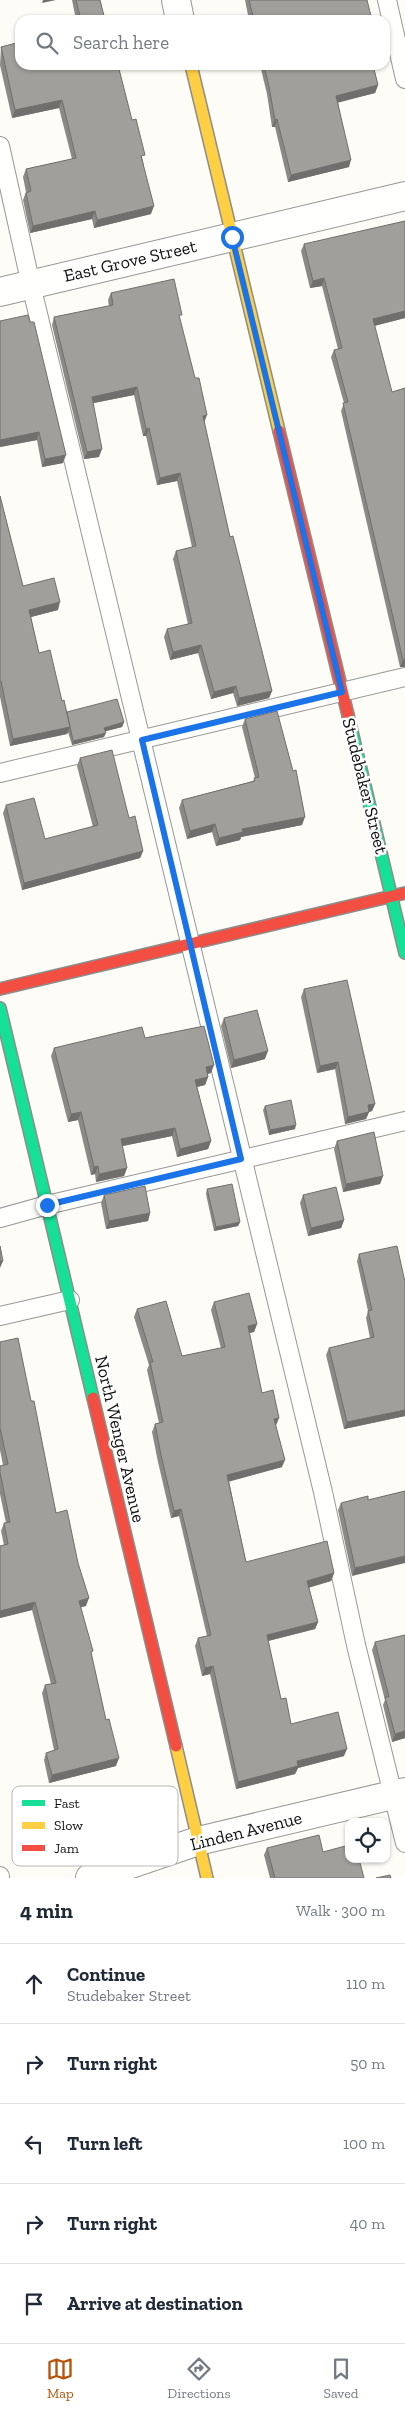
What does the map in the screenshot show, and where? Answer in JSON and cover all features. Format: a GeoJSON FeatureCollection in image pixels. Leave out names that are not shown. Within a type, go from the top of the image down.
{"type":"FeatureCollection","features":[{"type":"Feature","properties":{"kind":"street"},"geometry":{"type":"LineString","coordinates":[[176,0],[179,15]]}},
{"type":"Feature","properties":{"kind":"street","name":"Studebaker Street"},"geometry":{"type":"LineString","coordinates":[[192,70],[405,953]]}},
{"type":"Feature","properties":{"kind":"street","name":"East Grove Street"},"geometry":{"type":"LineString","coordinates":[[0,292],[405,196]]}},
{"type":"Feature","properties":{"kind":"street"},"geometry":{"type":"LineString","coordinates":[[0,989],[405,893]]}},
{"type":"Feature","properties":{"kind":"street","name":"North Wenger Avenue"},"geometry":{"type":"LineString","coordinates":[[0,1008],[207,1878]]}},
{"type":"Feature","properties":{"kind":"street","name":"Linden Avenue"},"geometry":{"type":"LineString","coordinates":[[178,1848],[198,1841],[400,1794]]}},
{"type":"Feature","properties":{"kind":"street","name":"Linden Avenue"},"geometry":{"type":"LineString","coordinates":[[90,1878],[125,1866]]}},
{"type":"Feature","properties":{"kind":"lane"},"geometry":{"type":"LineString","coordinates":[[387,0],[405,79]]}},
{"type":"Feature","properties":{"kind":"lane"},"geometry":{"type":"LineString","coordinates":[[0,146],[31,285],[323,1492],[356,1645],[400,1794],[405,1843]]}},
{"type":"Feature","properties":{"kind":"lane"},"geometry":{"type":"LineString","coordinates":[[0,773],[405,677]]}},
{"type":"Feature","properties":{"kind":"lane"},"geometry":{"type":"LineString","coordinates":[[0,1218],[47,1205],[405,1121]]}},
{"type":"Feature","properties":{"kind":"lane"},"geometry":{"type":"LineString","coordinates":[[0,1316],[70,1300]]}},
{"type":"Feature","properties":{"kind":"building"},"geometry":{"type":"Polygon","coordinates":[[[76,0],[100,0],[104,15],[80,15],[76,0]]]}},
{"type":"Feature","properties":{"kind":"building"},"geometry":{"type":"Polygon","coordinates":[[[249,0],[367,0],[371,15],[253,15],[249,0]]]}},
{"type":"Feature","properties":{"kind":"building"},"geometry":{"type":"Polygon","coordinates":[[[15,43],[15,70],[119,70],[132,120],[136,119],[145,155],[141,156],[154,206],[97,220],[95,211],[33,226],[26,193],[31,191],[26,169],[76,158],[62,100],[15,110],[1,47],[15,43]]]}},
{"type":"Feature","properties":{"kind":"building"},"geometry":{"type":"Polygon","coordinates":[[[265,70],[374,70],[378,85],[336,96],[351,160],[291,175],[277,119],[275,120],[265,70]]]}},
{"type":"Feature","properties":{"kind":"building"},"geometry":{"type":"Polygon","coordinates":[[[405,221],[405,311],[373,319],[392,392],[405,388],[405,660],[403,660],[343,403],[348,402],[334,350],[342,348],[324,278],[313,281],[304,244],[405,221]]]}},
{"type":"Feature","properties":{"kind":"building"},"geometry":{"type":"Polygon","coordinates":[[[174,279],[182,315],[179,315],[195,378],[199,378],[207,415],[203,416],[230,537],[233,536],[272,691],[239,698],[236,686],[214,692],[201,645],[173,652],[167,629],[192,623],[176,551],[196,546],[180,473],[160,478],[149,428],[146,429],[137,387],[92,397],[102,449],[87,452],[54,317],[113,305],[111,293],[174,279]]]}},
{"type":"Feature","properties":{"kind":"building"},"geometry":{"type":"Polygon","coordinates":[[[28,315],[30,322],[34,322],[66,455],[45,459],[39,432],[0,440],[0,321],[28,315]]]}},
{"type":"Feature","properties":{"kind":"building"},"geometry":{"type":"Polygon","coordinates":[[[0,496],[23,586],[54,578],[60,602],[29,610],[39,653],[50,650],[70,727],[13,739],[0,681],[0,496]]]}},
{"type":"Feature","properties":{"kind":"building"},"geometry":{"type":"Polygon","coordinates":[[[117,699],[124,722],[104,728],[106,733],[73,741],[67,712],[117,699]]]}},
{"type":"Feature","properties":{"kind":"building"},"geometry":{"type":"Polygon","coordinates":[[[277,711],[293,771],[296,770],[305,817],[242,829],[243,832],[219,838],[215,824],[190,831],[182,800],[255,781],[254,778],[259,777],[245,719],[277,711]]]}},
{"type":"Feature","properties":{"kind":"building"},"geometry":{"type":"Polygon","coordinates":[[[112,750],[129,818],[135,816],[143,851],[24,883],[6,805],[34,798],[45,839],[98,825],[80,758],[112,750]]]}},
{"type":"Feature","properties":{"kind":"building"},"geometry":{"type":"Polygon","coordinates":[[[347,980],[375,1104],[368,1105],[369,1112],[348,1117],[338,1062],[320,1066],[304,989],[347,980]]]}},
{"type":"Feature","properties":{"kind":"building"},"geometry":{"type":"Polygon","coordinates":[[[257,1010],[268,1051],[234,1060],[224,1018],[257,1010]]]}},
{"type":"Feature","properties":{"kind":"building"},"geometry":{"type":"Polygon","coordinates":[[[204,1026],[214,1065],[206,1067],[208,1077],[195,1080],[211,1141],[180,1149],[175,1128],[121,1139],[127,1168],[99,1174],[98,1166],[94,1167],[81,1112],[71,1114],[54,1048],[142,1027],[145,1038],[204,1026]]]}},
{"type":"Feature","properties":{"kind":"building"},"geometry":{"type":"Polygon","coordinates":[[[291,1100],[296,1125],[270,1130],[265,1106],[291,1100]]]}},
{"type":"Feature","properties":{"kind":"building"},"geometry":{"type":"Polygon","coordinates":[[[374,1132],[383,1176],[346,1184],[337,1141],[374,1132]]]}},
{"type":"Feature","properties":{"kind":"building"},"geometry":{"type":"Polygon","coordinates":[[[232,1184],[240,1222],[216,1227],[207,1189],[232,1184]]]}},
{"type":"Feature","properties":{"kind":"building"},"geometry":{"type":"Polygon","coordinates":[[[145,1186],[150,1213],[109,1221],[104,1195],[145,1186]]]}},
{"type":"Feature","properties":{"kind":"building"},"geometry":{"type":"Polygon","coordinates":[[[336,1187],[344,1220],[311,1228],[303,1195],[336,1187]]]}},
{"type":"Feature","properties":{"kind":"building"},"geometry":{"type":"Polygon","coordinates":[[[0,1246],[3,1261],[0,1261],[0,1246]]]}},
{"type":"Feature","properties":{"kind":"building"},"geometry":{"type":"Polygon","coordinates":[[[397,1246],[405,1282],[405,1410],[347,1422],[329,1348],[374,1337],[368,1311],[372,1310],[359,1254],[397,1246]]]}},
{"type":"Feature","properties":{"kind":"building"},"geometry":{"type":"Polygon","coordinates":[[[249,1293],[257,1324],[248,1326],[262,1393],[273,1390],[279,1418],[274,1419],[285,1460],[227,1475],[246,1562],[327,1541],[334,1573],[307,1581],[318,1622],[267,1635],[281,1699],[286,1698],[291,1724],[338,1712],[347,1749],[297,1761],[298,1766],[238,1782],[213,1666],[205,1668],[198,1638],[211,1635],[181,1509],[174,1511],[161,1455],[155,1424],[163,1422],[150,1362],[153,1362],[137,1309],[166,1301],[182,1356],[225,1347],[214,1302],[249,1293]]]}},
{"type":"Feature","properties":{"kind":"building"},"geometry":{"type":"Polygon","coordinates":[[[18,1338],[31,1401],[34,1401],[56,1513],[67,1510],[78,1563],[89,1598],[79,1601],[93,1651],[91,1652],[106,1720],[109,1719],[119,1758],[52,1775],[46,1753],[58,1749],[45,1685],[56,1683],[35,1602],[0,1611],[0,1546],[8,1544],[4,1523],[10,1522],[0,1472],[0,1466],[8,1464],[0,1428],[0,1342],[18,1338]]]}},
{"type":"Feature","properties":{"kind":"building"},"geometry":{"type":"Polygon","coordinates":[[[405,1491],[405,1556],[355,1568],[341,1503],[368,1496],[368,1500],[405,1491]]]}},
{"type":"Feature","properties":{"kind":"building"},"geometry":{"type":"Polygon","coordinates":[[[405,1635],[405,1731],[395,1734],[385,1697],[389,1697],[375,1642],[405,1635]]]}},
{"type":"Feature","properties":{"kind":"building"},"geometry":{"type":"Polygon","coordinates":[[[319,1835],[323,1852],[345,1846],[345,1863],[360,1863],[364,1878],[275,1878],[267,1848],[319,1835]]]}},
{"type":"Feature","properties":{"kind":"building"},"geometry":{"type":"Polygon","coordinates":[[[390,1875],[391,1878],[376,1878],[390,1875]]]}},
{"type":"Feature","properties":{"kind":"traffic: fast"},"geometry":{"type":"LineString","coordinates":[[348,715],[405,953]]}},
{"type":"Feature","properties":{"kind":"traffic: fast"},"geometry":{"type":"LineString","coordinates":[[0,1008],[93,1398]]}},
{"type":"Feature","properties":{"kind":"traffic: slow"},"geometry":{"type":"LineString","coordinates":[[192,70],[279,431]]}},
{"type":"Feature","properties":{"kind":"traffic: slow"},"geometry":{"type":"LineString","coordinates":[[176,1746],[207,1878]]}},
{"type":"Feature","properties":{"kind":"traffic: jam"},"geometry":{"type":"LineString","coordinates":[[279,431],[348,715]]}},
{"type":"Feature","properties":{"kind":"traffic: jam"},"geometry":{"type":"LineString","coordinates":[[0,989],[405,893]]}},
{"type":"Feature","properties":{"kind":"traffic: jam"},"geometry":{"type":"LineString","coordinates":[[93,1398],[176,1746]]}},
{"type":"Feature","properties":{"kind":"route"},"geometry":{"type":"LineString","coordinates":[[47,1205],[241,1159],[142,740],[342,692],[232,237]]}}]}
